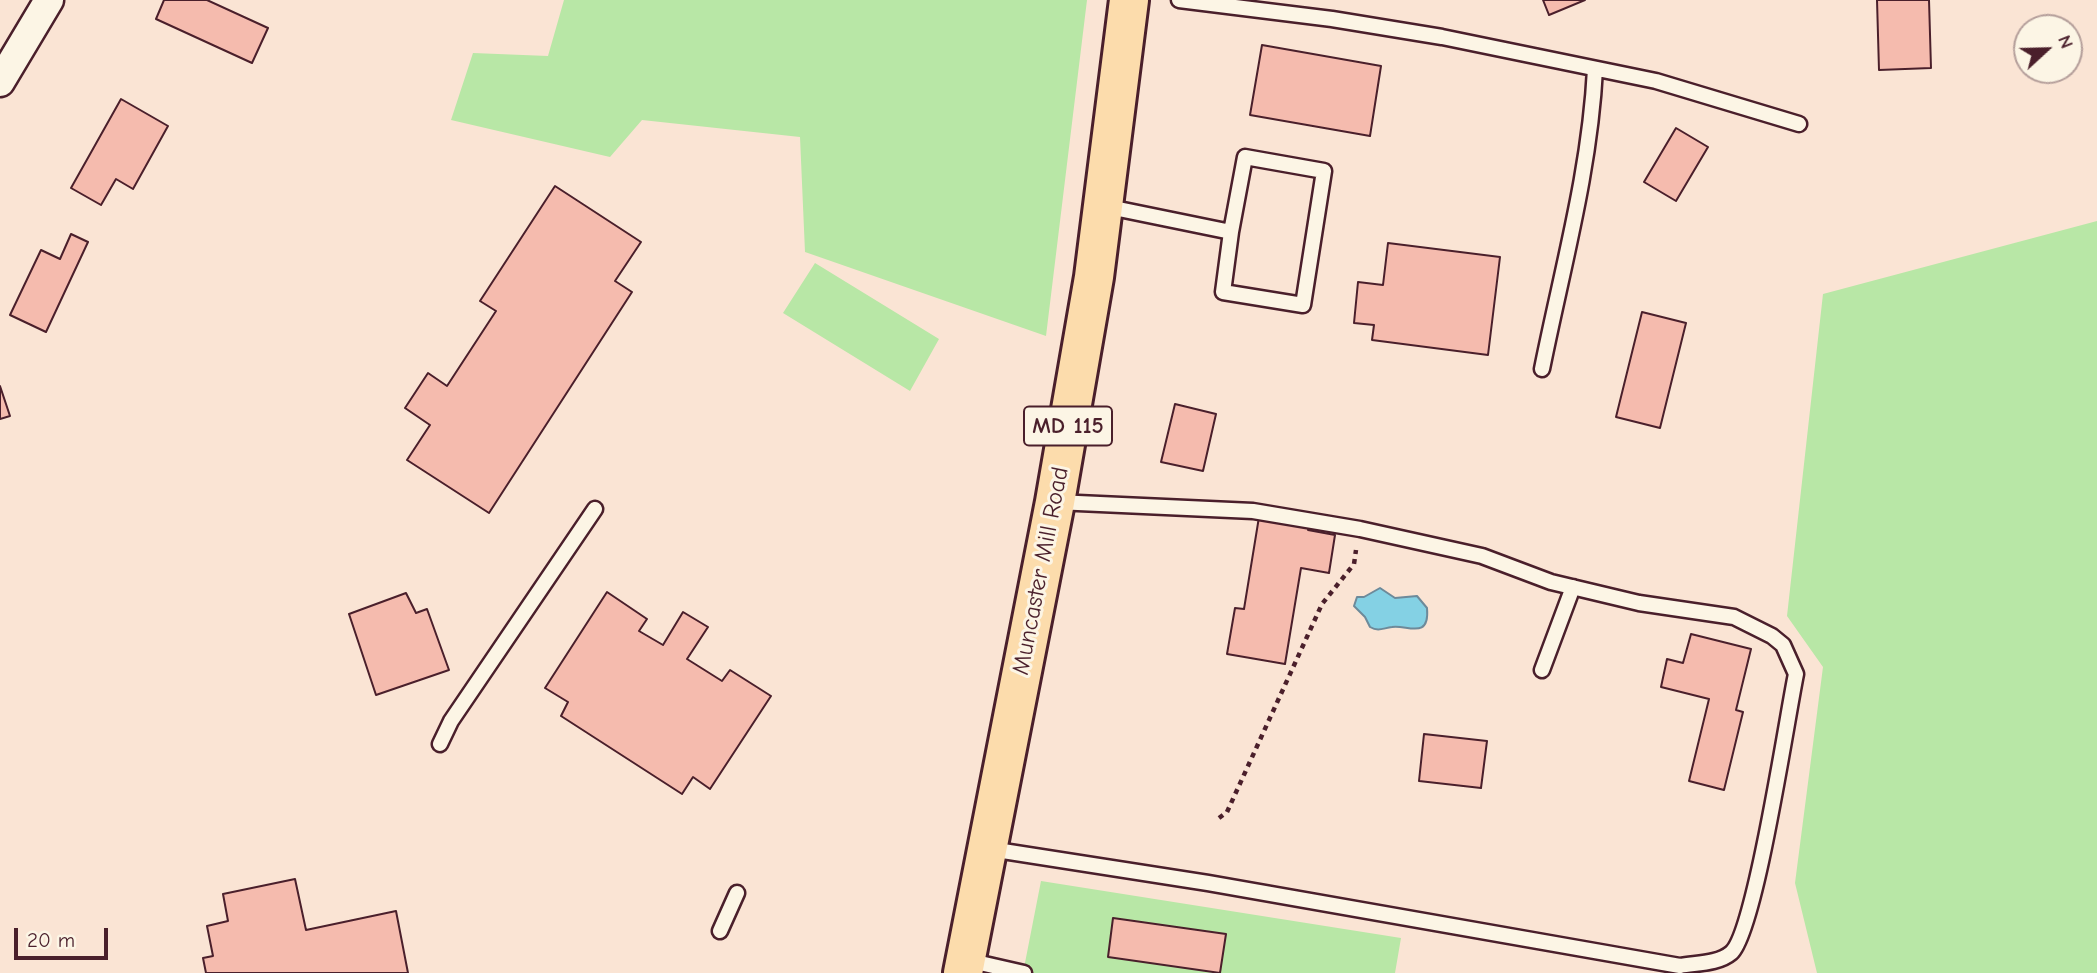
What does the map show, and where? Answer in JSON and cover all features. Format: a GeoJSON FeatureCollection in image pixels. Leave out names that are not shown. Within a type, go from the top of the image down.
{"type":"FeatureCollection","features":[{"type":"Feature","properties":{"kind":"main road","name":"Muncaster Mill Road"},"geometry":{"type":"LineString","coordinates":[[965,966],[1055,502],[1094,278],[1129,0]]}},
{"type":"Feature","properties":{"kind":"street"},"geometry":{"type":"LineString","coordinates":[[0,82],[50,0]]}},
{"type":"Feature","properties":{"kind":"lane"},"geometry":{"type":"LineString","coordinates":[[1179,0],[1332,19],[1442,37],[1656,81],[1799,124]]}},
{"type":"Feature","properties":{"kind":"lane"},"geometry":{"type":"LineString","coordinates":[[1542,369],[1583,180],[1592,120],[1595,69]]}},
{"type":"Feature","properties":{"kind":"lane"},"geometry":{"type":"LineString","coordinates":[[1245,158],[1324,171],[1303,305],[1223,292],[1231,232],[1245,158]]}},
{"type":"Feature","properties":{"kind":"lane"},"geometry":{"type":"LineString","coordinates":[[1103,206],[1231,232]]}},
{"type":"Feature","properties":{"kind":"lane"},"geometry":{"type":"LineString","coordinates":[[988,849],[1208,883],[1680,966],[1714,961],[1732,953],[1744,932],[1755,891],[1796,674],[1783,645],[1772,636],[1734,617],[1639,603],[1551,582],[1482,556],[1360,528],[1252,511],[1055,502]]}},
{"type":"Feature","properties":{"kind":"lane"},"geometry":{"type":"LineString","coordinates":[[440,744],[451,721],[595,509]]}},
{"type":"Feature","properties":{"kind":"lane"},"geometry":{"type":"LineString","coordinates":[[1542,670],[1573,587]]}},
{"type":"Feature","properties":{"kind":"lane"},"geometry":{"type":"LineString","coordinates":[[720,931],[737,893]]}},
{"type":"Feature","properties":{"kind":"lane"},"geometry":{"type":"LineString","coordinates":[[965,966],[1024,973]]}},
{"type":"Feature","properties":{"kind":"path"},"geometry":{"type":"LineString","coordinates":[[1219,818],[1227,812],[1322,604],[1354,564],[1360,528]]}},
{"type":"Feature","properties":{"kind":"green space"},"geometry":{"type":"Polygon","coordinates":[[[564,0],[1087,0],[1046,336],[805,252],[800,137],[642,120],[610,157],[451,120],[473,53],[548,56],[564,0]]]}},
{"type":"Feature","properties":{"kind":"green space"},"geometry":{"type":"Polygon","coordinates":[[[2097,221],[2097,973],[1817,973],[1795,883],[1823,667],[1787,616],[1823,294],[2097,221]]]}},
{"type":"Feature","properties":{"kind":"green space"},"geometry":{"type":"Polygon","coordinates":[[[815,263],[939,339],[910,391],[783,313],[815,263]]]}},
{"type":"Feature","properties":{"kind":"green space"},"geometry":{"type":"Polygon","coordinates":[[[1041,881],[1401,938],[1395,973],[1023,973],[1041,881]]]}},
{"type":"Feature","properties":{"kind":"water"},"geometry":{"type":"Polygon","coordinates":[[[1380,588],[1395,598],[1417,596],[1427,608],[1425,624],[1416,629],[1370,627],[1354,606],[1357,597],[1364,597],[1380,588]]]}},
{"type":"Feature","properties":{"kind":"building"},"geometry":{"type":"Polygon","coordinates":[[[164,0],[207,0],[268,28],[252,63],[156,19],[164,0]]]}},
{"type":"Feature","properties":{"kind":"building"},"geometry":{"type":"Polygon","coordinates":[[[1543,0],[1585,0],[1549,15],[1543,0]]]}},
{"type":"Feature","properties":{"kind":"building"},"geometry":{"type":"Polygon","coordinates":[[[1877,0],[1929,0],[1931,68],[1879,70],[1877,0]]]}},
{"type":"Feature","properties":{"kind":"building"},"geometry":{"type":"Polygon","coordinates":[[[1262,45],[1381,66],[1370,136],[1250,115],[1262,45]]]}},
{"type":"Feature","properties":{"kind":"building"},"geometry":{"type":"Polygon","coordinates":[[[121,99],[168,126],[133,189],[116,179],[101,205],[71,188],[121,99]]]}},
{"type":"Feature","properties":{"kind":"building"},"geometry":{"type":"Polygon","coordinates":[[[1676,128],[1708,147],[1676,201],[1644,182],[1676,128]]]}},
{"type":"Feature","properties":{"kind":"building"},"geometry":{"type":"Polygon","coordinates":[[[555,186],[641,242],[615,281],[632,292],[489,513],[407,460],[430,425],[405,408],[428,373],[447,386],[496,311],[480,301],[555,186]]]}},
{"type":"Feature","properties":{"kind":"building"},"geometry":{"type":"Polygon","coordinates":[[[71,234],[88,242],[46,332],[10,315],[41,250],[60,259],[71,234]]]}},
{"type":"Feature","properties":{"kind":"building"},"geometry":{"type":"Polygon","coordinates":[[[1388,243],[1500,257],[1488,355],[1372,340],[1374,325],[1354,323],[1358,282],[1383,285],[1388,243]]]}},
{"type":"Feature","properties":{"kind":"building"},"geometry":{"type":"Polygon","coordinates":[[[1642,312],[1686,323],[1660,428],[1616,417],[1642,312]]]}},
{"type":"Feature","properties":{"kind":"building"},"geometry":{"type":"Polygon","coordinates":[[[0,386],[10,416],[0,419],[0,386]]]}},
{"type":"Feature","properties":{"kind":"building"},"geometry":{"type":"Polygon","coordinates":[[[1175,404],[1216,414],[1203,471],[1161,462],[1175,404]]]}},
{"type":"Feature","properties":{"kind":"building"},"geometry":{"type":"Polygon","coordinates":[[[1259,517],[1309,525],[1308,530],[1335,535],[1329,573],[1301,568],[1285,664],[1227,654],[1235,608],[1244,609],[1259,517]]]}},
{"type":"Feature","properties":{"kind":"building"},"geometry":{"type":"Polygon","coordinates":[[[607,592],[647,619],[639,631],[663,645],[683,612],[708,627],[687,659],[722,681],[730,670],[771,696],[710,789],[693,777],[682,794],[561,716],[568,702],[545,688],[607,592]]]}},
{"type":"Feature","properties":{"kind":"building"},"geometry":{"type":"Polygon","coordinates":[[[406,593],[416,613],[427,609],[449,670],[376,695],[349,614],[406,593]]]}},
{"type":"Feature","properties":{"kind":"building"},"geometry":{"type":"Polygon","coordinates":[[[1691,634],[1751,649],[1736,710],[1743,712],[1724,790],[1689,781],[1709,699],[1661,687],[1667,659],[1683,663],[1691,634]]]}},
{"type":"Feature","properties":{"kind":"building"},"geometry":{"type":"Polygon","coordinates":[[[1424,734],[1487,741],[1481,788],[1419,781],[1424,734]]]}},
{"type":"Feature","properties":{"kind":"building"},"geometry":{"type":"Polygon","coordinates":[[[295,879],[306,930],[396,911],[408,973],[206,973],[203,958],[213,956],[207,926],[228,921],[223,894],[295,879]]]}},
{"type":"Feature","properties":{"kind":"building"},"geometry":{"type":"Polygon","coordinates":[[[1113,918],[1226,934],[1220,973],[1108,957],[1113,918]]]}}]}
